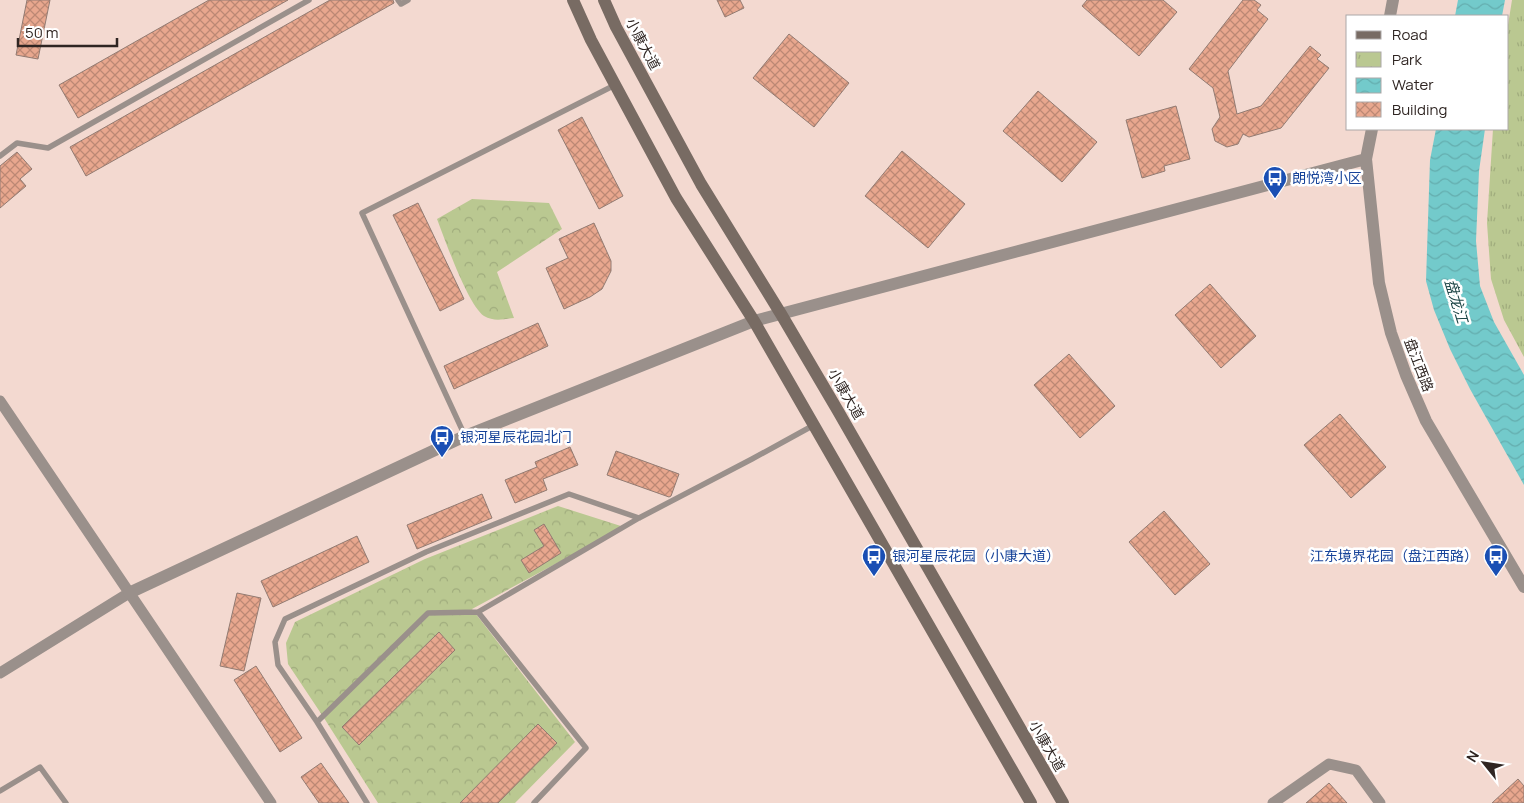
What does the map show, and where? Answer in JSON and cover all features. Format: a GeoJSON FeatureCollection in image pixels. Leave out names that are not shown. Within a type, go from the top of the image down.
{"type":"FeatureCollection","features":[{"type":"Feature","properties":{"kind":"main road"},"geometry":{"type":"LineString","coordinates":[[573,0],[615,84],[676,198],[754,321],[1031,803]]}},
{"type":"Feature","properties":{"kind":"main road","name":"小康大道"},"geometry":{"type":"LineString","coordinates":[[604,0],[616,27],[701,184],[781,314],[1063,803]]}},
{"type":"Feature","properties":{"kind":"street"},"geometry":{"type":"LineString","coordinates":[[1390,15],[1393,0]]}},
{"type":"Feature","properties":{"kind":"street","name":"盘江西路"},"geometry":{"type":"LineString","coordinates":[[1372,130],[1366,159],[1379,283],[1391,333],[1406,376],[1426,421],[1524,587]]}},
{"type":"Feature","properties":{"kind":"street"},"geometry":{"type":"LineString","coordinates":[[0,673],[129,593],[465,436],[754,321],[1366,159]]}},
{"type":"Feature","properties":{"kind":"street"},"geometry":{"type":"LineString","coordinates":[[0,401],[271,803]]}},
{"type":"Feature","properties":{"kind":"street"},"geometry":{"type":"LineString","coordinates":[[1273,803],[1329,764],[1356,770],[1380,803]]}},
{"type":"Feature","properties":{"kind":"lane"},"geometry":{"type":"LineString","coordinates":[[0,156],[18,143],[48,148],[310,0]]}},
{"type":"Feature","properties":{"kind":"lane"},"geometry":{"type":"LineString","coordinates":[[398,0],[401,4],[408,0]]}},
{"type":"Feature","properties":{"kind":"lane"},"geometry":{"type":"LineString","coordinates":[[465,436],[362,213],[615,84]]}},
{"type":"Feature","properties":{"kind":"lane"},"geometry":{"type":"LineString","coordinates":[[317,722],[428,613],[478,612],[639,518],[752,460],[814,425]]}},
{"type":"Feature","properties":{"kind":"lane"},"geometry":{"type":"LineString","coordinates":[[367,803],[317,722],[278,665],[275,642],[285,619],[426,552],[569,494],[639,518]]}},
{"type":"Feature","properties":{"kind":"lane"},"geometry":{"type":"LineString","coordinates":[[478,612],[586,748],[534,803]]}},
{"type":"Feature","properties":{"kind":"lane"},"geometry":{"type":"LineString","coordinates":[[0,791],[40,768],[66,803]]}},
{"type":"Feature","properties":{"kind":"green space"},"geometry":{"type":"Polygon","coordinates":[[[1512,0],[1524,0],[1524,357],[1504,320],[1491,279],[1487,223],[1493,130],[1509,130],[1509,19],[1512,0]]]}},
{"type":"Feature","properties":{"kind":"green space"},"geometry":{"type":"Polygon","coordinates":[[[472,199],[549,203],[562,229],[497,272],[514,318],[492,319],[484,316],[478,310],[457,271],[437,219],[472,199]]]}},
{"type":"Feature","properties":{"kind":"green space"},"geometry":{"type":"Polygon","coordinates":[[[558,506],[624,527],[472,609],[575,742],[515,803],[378,803],[288,664],[286,643],[295,622],[425,559],[558,506]]]}},
{"type":"Feature","properties":{"kind":"water"},"geometry":{"type":"Polygon","coordinates":[[[1458,0],[1505,0],[1502,15],[1455,15],[1458,0]]]}},
{"type":"Feature","properties":{"kind":"water","name":"盘龙江"},"geometry":{"type":"Polygon","coordinates":[[[1436,130],[1485,130],[1479,171],[1476,241],[1480,286],[1494,322],[1524,375],[1524,485],[1470,389],[1450,349],[1434,310],[1426,281],[1430,160],[1436,130]]]}},
{"type":"Feature","properties":{"kind":"building"},"geometry":{"type":"Polygon","coordinates":[[[27,0],[50,0],[38,59],[16,55],[27,0]]]}},
{"type":"Feature","properties":{"kind":"building"},"geometry":{"type":"Polygon","coordinates":[[[209,0],[288,0],[78,118],[59,85],[209,0]]]}},
{"type":"Feature","properties":{"kind":"building"},"geometry":{"type":"Polygon","coordinates":[[[330,0],[393,0],[394,3],[86,176],[70,147],[330,0]]]}},
{"type":"Feature","properties":{"kind":"building"},"geometry":{"type":"Polygon","coordinates":[[[717,0],[740,0],[744,8],[725,17],[717,0]]]}},
{"type":"Feature","properties":{"kind":"building"},"geometry":{"type":"Polygon","coordinates":[[[1087,0],[1163,0],[1177,12],[1139,56],[1082,6],[1087,0]]]}},
{"type":"Feature","properties":{"kind":"building"},"geometry":{"type":"Polygon","coordinates":[[[1243,0],[1254,0],[1261,5],[1257,10],[1268,19],[1228,71],[1237,114],[1261,106],[1310,46],[1321,55],[1317,59],[1329,68],[1281,128],[1249,137],[1243,134],[1238,144],[1227,147],[1215,141],[1212,129],[1220,117],[1213,88],[1189,69],[1243,0]]]}},
{"type":"Feature","properties":{"kind":"building"},"geometry":{"type":"Polygon","coordinates":[[[789,34],[849,83],[814,127],[753,78],[789,34]]]}},
{"type":"Feature","properties":{"kind":"building"},"geometry":{"type":"Polygon","coordinates":[[[1038,91],[1097,142],[1062,182],[1003,131],[1038,91]]]}},
{"type":"Feature","properties":{"kind":"building"},"geometry":{"type":"Polygon","coordinates":[[[1176,106],[1190,159],[1164,166],[1165,171],[1142,178],[1126,120],[1176,106]]]}},
{"type":"Feature","properties":{"kind":"building"},"geometry":{"type":"Polygon","coordinates":[[[582,117],[623,196],[599,209],[558,130],[582,117]]]}},
{"type":"Feature","properties":{"kind":"building"},"geometry":{"type":"Polygon","coordinates":[[[902,151],[965,204],[928,248],[865,196],[902,151]]]}},
{"type":"Feature","properties":{"kind":"building"},"geometry":{"type":"Polygon","coordinates":[[[17,152],[32,169],[20,179],[26,186],[0,208],[0,166],[17,152]]]}},
{"type":"Feature","properties":{"kind":"building"},"geometry":{"type":"Polygon","coordinates":[[[418,203],[464,299],[440,311],[393,215],[418,203]]]}},
{"type":"Feature","properties":{"kind":"building"},"geometry":{"type":"Polygon","coordinates":[[[594,223],[611,261],[611,271],[602,289],[564,309],[546,268],[568,258],[559,239],[594,223]]]}},
{"type":"Feature","properties":{"kind":"building"},"geometry":{"type":"Polygon","coordinates":[[[1210,284],[1256,336],[1221,368],[1175,315],[1210,284]]]}},
{"type":"Feature","properties":{"kind":"building"},"geometry":{"type":"Polygon","coordinates":[[[538,323],[548,346],[454,389],[444,366],[538,323]]]}},
{"type":"Feature","properties":{"kind":"building"},"geometry":{"type":"Polygon","coordinates":[[[1069,354],[1115,406],[1080,438],[1034,385],[1069,354]]]}},
{"type":"Feature","properties":{"kind":"building"},"geometry":{"type":"Polygon","coordinates":[[[1340,414],[1386,467],[1351,498],[1304,445],[1340,414]]]}},
{"type":"Feature","properties":{"kind":"building"},"geometry":{"type":"Polygon","coordinates":[[[570,447],[578,465],[543,479],[547,490],[515,503],[505,480],[537,467],[535,462],[570,447]]]}},
{"type":"Feature","properties":{"kind":"building"},"geometry":{"type":"Polygon","coordinates":[[[616,451],[679,474],[671,496],[669,497],[607,475],[616,451]]]}},
{"type":"Feature","properties":{"kind":"building"},"geometry":{"type":"Polygon","coordinates":[[[482,494],[492,518],[417,549],[407,525],[482,494]]]}},
{"type":"Feature","properties":{"kind":"building"},"geometry":{"type":"Polygon","coordinates":[[[1164,511],[1210,564],[1175,595],[1129,542],[1164,511]]]}},
{"type":"Feature","properties":{"kind":"building"},"geometry":{"type":"Polygon","coordinates":[[[544,524],[561,553],[529,573],[521,560],[544,546],[534,530],[544,524]]]}},
{"type":"Feature","properties":{"kind":"building"},"geometry":{"type":"Polygon","coordinates":[[[357,536],[369,562],[273,607],[261,581],[357,536]]]}},
{"type":"Feature","properties":{"kind":"building"},"geometry":{"type":"Polygon","coordinates":[[[237,593],[261,598],[244,671],[220,666],[237,593]]]}},
{"type":"Feature","properties":{"kind":"building"},"geometry":{"type":"Polygon","coordinates":[[[439,632],[455,650],[359,745],[342,727],[439,632]]]}},
{"type":"Feature","properties":{"kind":"building"},"geometry":{"type":"Polygon","coordinates":[[[256,666],[302,738],[280,752],[234,680],[256,666]]]}},
{"type":"Feature","properties":{"kind":"building"},"geometry":{"type":"Polygon","coordinates":[[[538,724],[557,743],[498,803],[460,803],[538,724]]]}},
{"type":"Feature","properties":{"kind":"building"},"geometry":{"type":"Polygon","coordinates":[[[321,763],[349,803],[319,803],[301,777],[321,763]]]}},
{"type":"Feature","properties":{"kind":"building"},"geometry":{"type":"Polygon","coordinates":[[[1518,779],[1524,786],[1524,803],[1492,803],[1518,779]]]}},
{"type":"Feature","properties":{"kind":"building"},"geometry":{"type":"Polygon","coordinates":[[[1329,783],[1347,803],[1306,803],[1329,783]]]}},
{"type":"Feature","properties":{"kind":"place","name":"朗悦湾小区"},"geometry":{"type":"Point","coordinates":[1275,199]}},
{"type":"Feature","properties":{"kind":"place","name":"银河星辰花园北门"},"geometry":{"type":"Point","coordinates":[442,458]}},
{"type":"Feature","properties":{"kind":"place","name":"银河星辰花园（小康大道）"},"geometry":{"type":"Point","coordinates":[874,577]}},
{"type":"Feature","properties":{"kind":"place","name":"江东境界花园（盘江西路）"},"geometry":{"type":"Point","coordinates":[1496,577]}}]}
